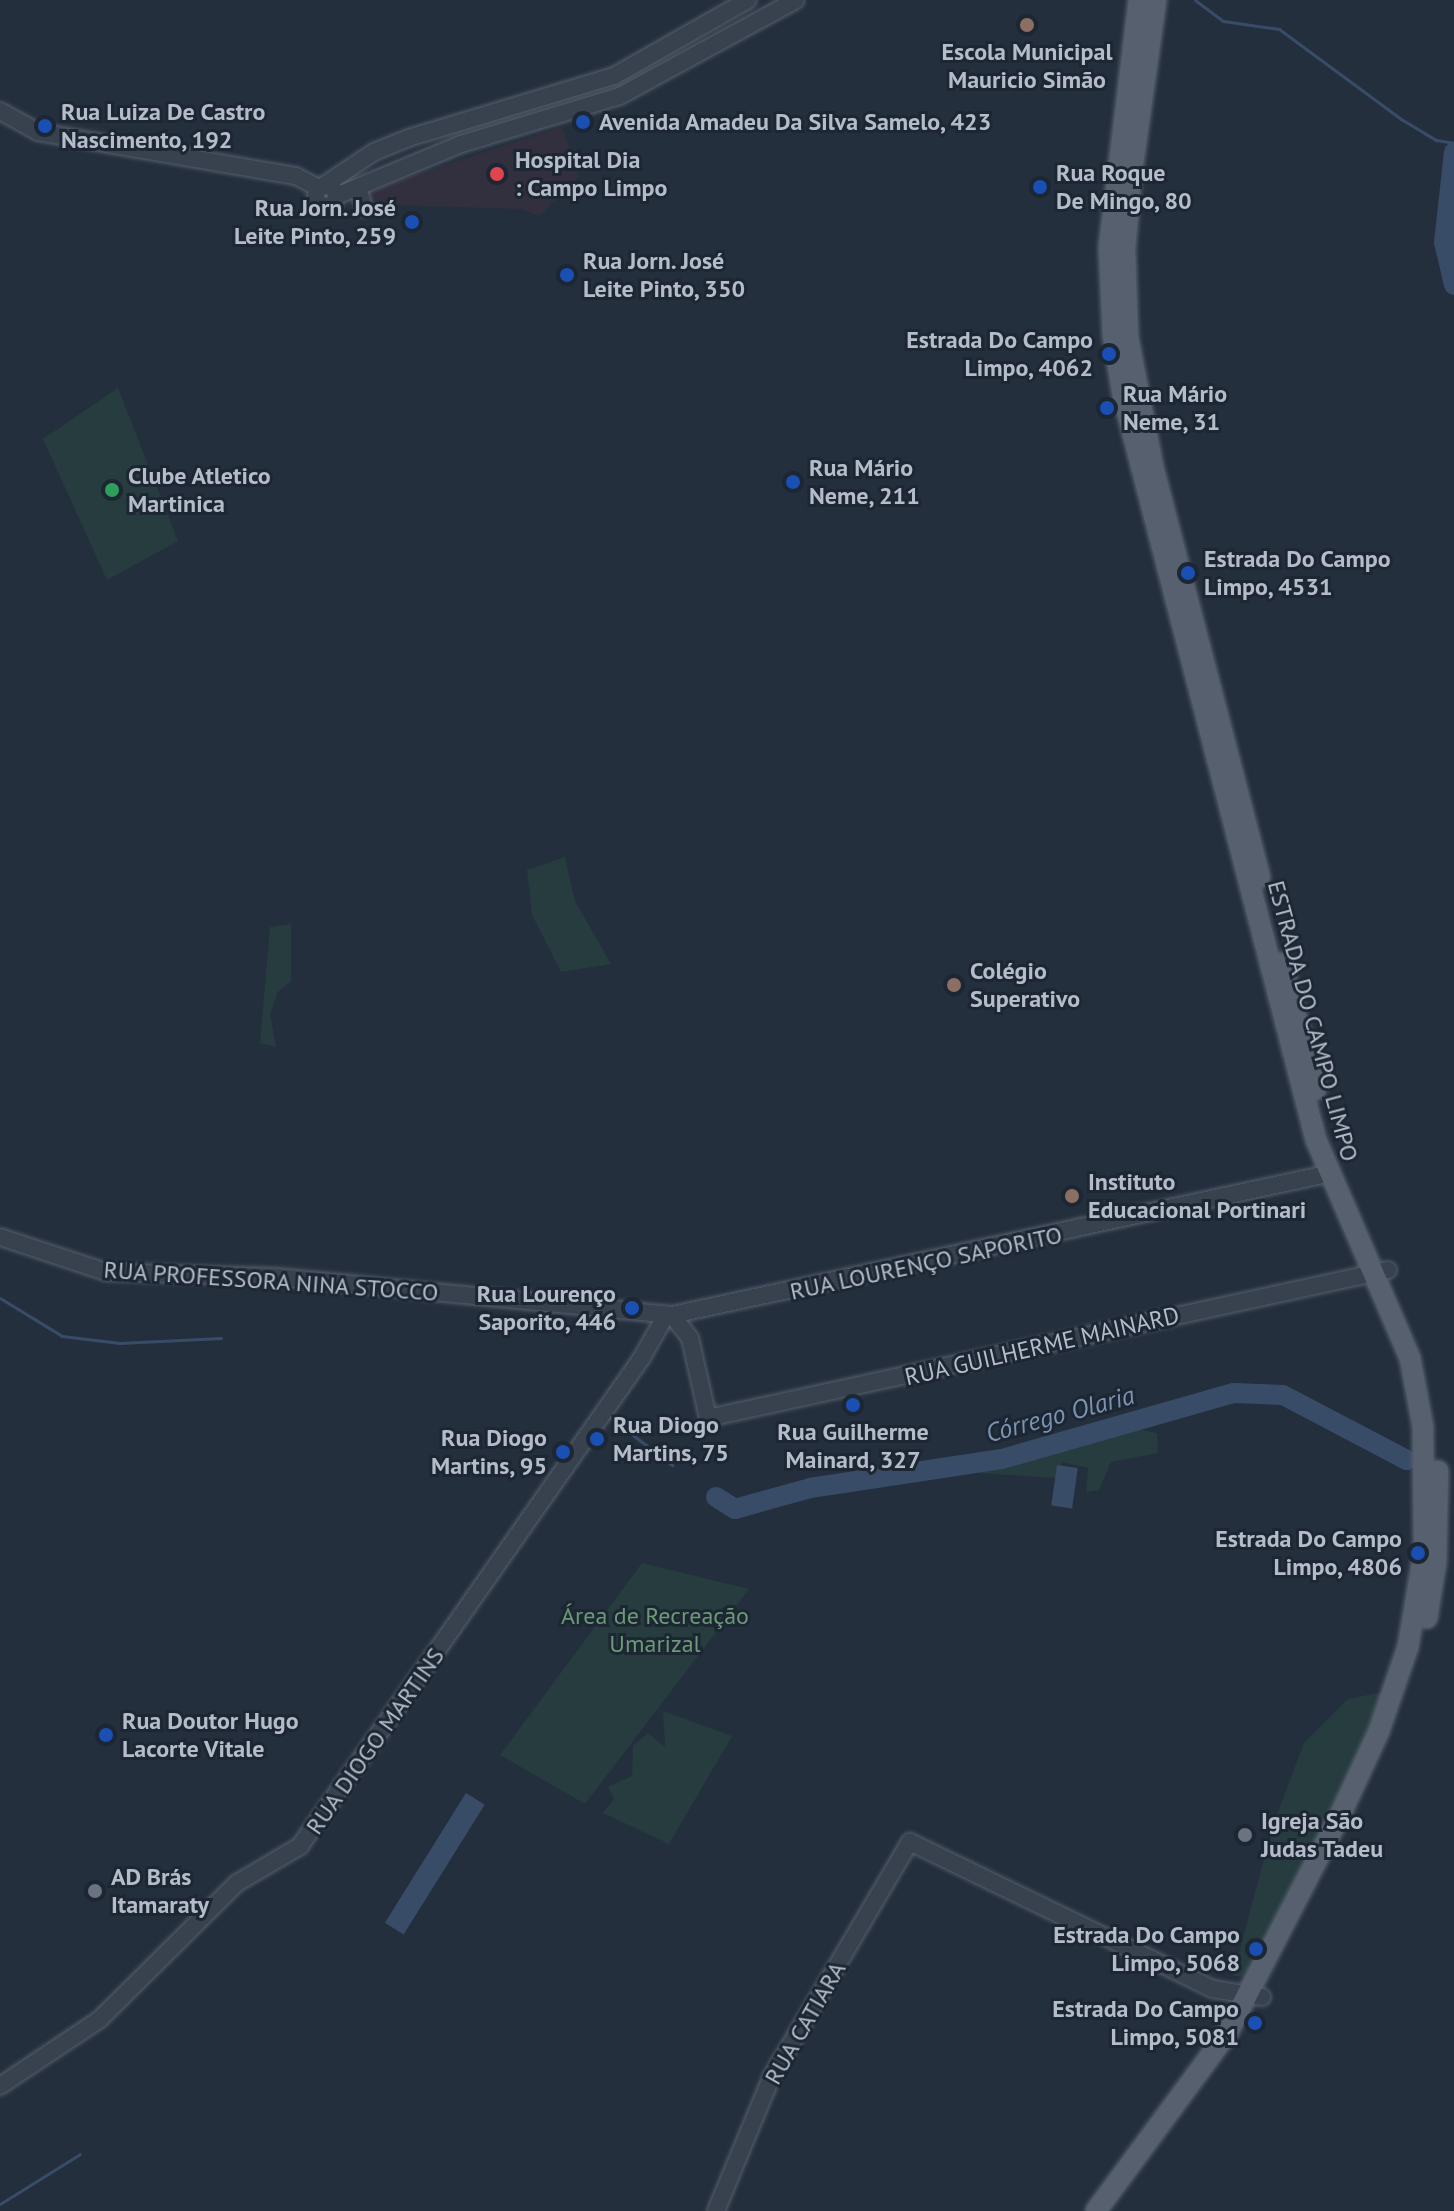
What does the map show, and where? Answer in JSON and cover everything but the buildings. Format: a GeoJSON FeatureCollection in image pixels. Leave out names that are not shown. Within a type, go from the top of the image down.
{"type":"FeatureCollection","features":[{"type":"Feature","properties":{"kind":"main road","name":"ESTRADA DO CAMPO LIMPO"},"geometry":{"type":"LineString","coordinates":[[1096,2211],[1256,1996],[1364,1765],[1393,1693],[1420,1578],[1425,1465],[1410,1358],[1382,1272],[1327,1174],[1282,1023],[1139,468],[1113,336],[1109,247],[1114,181],[1139,0]]}},
{"type":"Feature","properties":{"kind":"main road","name":"ESTRADA DO CAMPO LIMPO"},"geometry":{"type":"LineString","coordinates":[[1112,2211],[1169,2138],[1256,1996],[1389,1743],[1424,1634],[1439,1508],[1426,1366],[1382,1272],[1339,1168],[1322,1114],[1137,393],[1128,338],[1125,249],[1156,0]]}},
{"type":"Feature","properties":{"kind":"main road"},"geometry":{"type":"LineString","coordinates":[[1389,1743],[1397,1709],[1393,1693]]}},
{"type":"Feature","properties":{"kind":"street"},"geometry":{"type":"LineString","coordinates":[[326,190],[374,152],[408,138],[614,76],[748,0]]}},
{"type":"Feature","properties":{"kind":"street"},"geometry":{"type":"LineString","coordinates":[[4,113],[38,132],[296,176],[326,190],[358,188],[461,144],[620,96],[796,0]]}},
{"type":"Feature","properties":{"kind":"street"},"geometry":{"type":"LineString","coordinates":[[358,188],[364,208]]}},
{"type":"Feature","properties":{"kind":"street","name":"RUA LOURENÇO SAPORITO"},"geometry":{"type":"LineString","coordinates":[[669,1315],[712,1309],[1327,1174]]}},
{"type":"Feature","properties":{"kind":"street","name":"RUA PROFESSORA NINA STOCCO"},"geometry":{"type":"LineString","coordinates":[[0,1237],[106,1272],[278,1277],[669,1315]]}},
{"type":"Feature","properties":{"kind":"street","name":"RUA GUILHERME MAINARD"},"geometry":{"type":"LineString","coordinates":[[690,1338],[708,1418],[1382,1272]]}},
{"type":"Feature","properties":{"kind":"street"},"geometry":{"type":"LineString","coordinates":[[669,1315],[690,1338],[712,1309]]}},
{"type":"Feature","properties":{"kind":"street","name":"RUA DIOGO MARTINS"},"geometry":{"type":"LineString","coordinates":[[0,2086],[100,2019],[237,1883],[300,1846],[669,1315]]}},
{"type":"Feature","properties":{"kind":"street","name":"RUA CATIARA"},"geometry":{"type":"LineString","coordinates":[[716,2211],[772,2076],[910,1842],[1213,1989],[1256,1996]]}},
{"type":"Feature","properties":{"kind":"shaded area","name":"Hospital Dia : Campo Limpo"},"geometry":{"type":"Polygon","coordinates":[[[562,127],[579,177],[539,216],[521,209],[369,204],[367,194],[389,183],[562,127]]]}},
{"type":"Feature","properties":{"kind":"green space","name":"Clube Atletico Martinica"},"geometry":{"type":"Polygon","coordinates":[[[118,388],[178,541],[107,580],[43,439],[118,388]]]}},
{"type":"Feature","properties":{"kind":"green space"},"geometry":{"type":"Polygon","coordinates":[[[565,857],[575,901],[611,964],[561,972],[532,915],[527,870],[565,857]]]}},
{"type":"Feature","properties":{"kind":"green space"},"geometry":{"type":"Polygon","coordinates":[[[291,924],[291,981],[278,992],[270,1014],[276,1047],[260,1043],[270,927],[291,924]]]}},
{"type":"Feature","properties":{"kind":"green space"},"geometry":{"type":"Polygon","coordinates":[[[1137,1429],[1157,1433],[1158,1453],[1111,1462],[1099,1490],[1086,1492],[1088,1468],[1062,1462],[1055,1478],[950,1471],[983,1457],[1137,1429]]]}},
{"type":"Feature","properties":{"kind":"green space","name":"Área de Recreação Umarizal"},"geometry":{"type":"Polygon","coordinates":[[[642,1563],[749,1589],[585,1804],[500,1755],[642,1563]]]}},
{"type":"Feature","properties":{"kind":"green space"},"geometry":{"type":"Polygon","coordinates":[[[1389,1691],[1259,1977],[1233,1976],[1273,1825],[1304,1743],[1348,1699],[1389,1691]]]}},
{"type":"Feature","properties":{"kind":"green space"},"geometry":{"type":"Polygon","coordinates":[[[663,1711],[732,1736],[669,1844],[603,1813],[614,1799],[608,1787],[632,1776],[633,1746],[648,1733],[665,1747],[663,1711]]]}},
{"type":"Feature","properties":{"kind":"water"},"geometry":{"type":"Polygon","coordinates":[[[1057,1465],[1078,1468],[1072,1509],[1051,1506],[1057,1465]]]}},
{"type":"Feature","properties":{"kind":"water"},"geometry":{"type":"Polygon","coordinates":[[[466,1793],[485,1805],[404,1934],[385,1923],[466,1793]]]}},
{"type":"Feature","properties":{"kind":"waterway"},"geometry":{"type":"LineString","coordinates":[[1195,0],[1223,21],[1279,29],[1401,119],[1436,140],[1454,143]]}},
{"type":"Feature","properties":{"kind":"waterway"},"geometry":{"type":"LineString","coordinates":[[1454,152],[1444,242],[1454,285]]}},
{"type":"Feature","properties":{"kind":"waterway","name":"Córrego Olaria"},"geometry":{"type":"LineString","coordinates":[[0,1298],[62,1336],[120,1343],[221,1338]]}},
{"type":"Feature","properties":{"kind":"waterway","name":"Córrego Olaria"},"geometry":{"type":"LineString","coordinates":[[716,1497],[735,1509],[810,1488],[1002,1459],[1234,1393],[1283,1395],[1407,1460]]}},
{"type":"Feature","properties":{"kind":"waterway","name":"Córrego Olaria"},"geometry":{"type":"LineString","coordinates":[[608,1416],[672,1465]]}},
{"type":"Feature","properties":{"kind":"waterway"},"geometry":{"type":"LineString","coordinates":[[0,2204],[80,2154]]}},
{"type":"Feature","properties":{"kind":"place","name":"Escola Municipal Mauricio Simão"},"geometry":{"type":"Point","coordinates":[1027,25]}},
{"type":"Feature","properties":{"kind":"place","name":"Avenida Amadeu Da Silva Samelo, 423"},"geometry":{"type":"Point","coordinates":[583,122]}},
{"type":"Feature","properties":{"kind":"place","name":"Rua Luiza De Castro Nascimento, 192"},"geometry":{"type":"Point","coordinates":[45,126]}},
{"type":"Feature","properties":{"kind":"place","name":"Hospital Dia : Campo Limpo"},"geometry":{"type":"Point","coordinates":[497,174]}},
{"type":"Feature","properties":{"kind":"place","name":"Rua Roque De Mingo, 80"},"geometry":{"type":"Point","coordinates":[1040,187]}},
{"type":"Feature","properties":{"kind":"place","name":"Rua Jorn. José Leite Pinto, 259"},"geometry":{"type":"Point","coordinates":[412,222]}},
{"type":"Feature","properties":{"kind":"place","name":"Rua Jorn. José Leite Pinto, 350"},"geometry":{"type":"Point","coordinates":[567,275]}},
{"type":"Feature","properties":{"kind":"place","name":"Estrada Do Campo Limpo, 4062"},"geometry":{"type":"Point","coordinates":[1109,354]}},
{"type":"Feature","properties":{"kind":"place","name":"Rua Mário Neme, 31"},"geometry":{"type":"Point","coordinates":[1107,408]}},
{"type":"Feature","properties":{"kind":"place","name":"Rua Mário Neme, 211"},"geometry":{"type":"Point","coordinates":[793,482]}},
{"type":"Feature","properties":{"kind":"place","name":"Clube Atletico Martinica"},"geometry":{"type":"Point","coordinates":[112,490]}},
{"type":"Feature","properties":{"kind":"place","name":"Estrada Do Campo Limpo, 4531"},"geometry":{"type":"Point","coordinates":[1188,573]}},
{"type":"Feature","properties":{"kind":"place","name":"Colégio Superativo"},"geometry":{"type":"Point","coordinates":[954,985]}},
{"type":"Feature","properties":{"kind":"place","name":"Instituto Educacional Portinari"},"geometry":{"type":"Point","coordinates":[1072,1196]}},
{"type":"Feature","properties":{"kind":"place","name":"Rua Lourenço Saporito, 446"},"geometry":{"type":"Point","coordinates":[632,1308]}},
{"type":"Feature","properties":{"kind":"place","name":"Rua Guilherme Mainard, 327"},"geometry":{"type":"Point","coordinates":[853,1405]}},
{"type":"Feature","properties":{"kind":"place","name":"Rua Diogo Martins, 75"},"geometry":{"type":"Point","coordinates":[597,1439]}},
{"type":"Feature","properties":{"kind":"place","name":"Rua Diogo Martins, 95"},"geometry":{"type":"Point","coordinates":[563,1452]}},
{"type":"Feature","properties":{"kind":"place","name":"Estrada Do Campo Limpo, 4806"},"geometry":{"type":"Point","coordinates":[1418,1553]}},
{"type":"Feature","properties":{"kind":"place","name":"Rua Doutor Hugo Lacorte Vitale"},"geometry":{"type":"Point","coordinates":[106,1735]}},
{"type":"Feature","properties":{"kind":"place","name":"Igreja São Judas Tadeu"},"geometry":{"type":"Point","coordinates":[1245,1835]}},
{"type":"Feature","properties":{"kind":"place","name":"AD Brás Itamaraty"},"geometry":{"type":"Point","coordinates":[95,1891]}},
{"type":"Feature","properties":{"kind":"place","name":"Estrada Do Campo Limpo, 5068"},"geometry":{"type":"Point","coordinates":[1256,1949]}},
{"type":"Feature","properties":{"kind":"place","name":"Estrada Do Campo Limpo, 5081"},"geometry":{"type":"Point","coordinates":[1255,2023]}}]}
